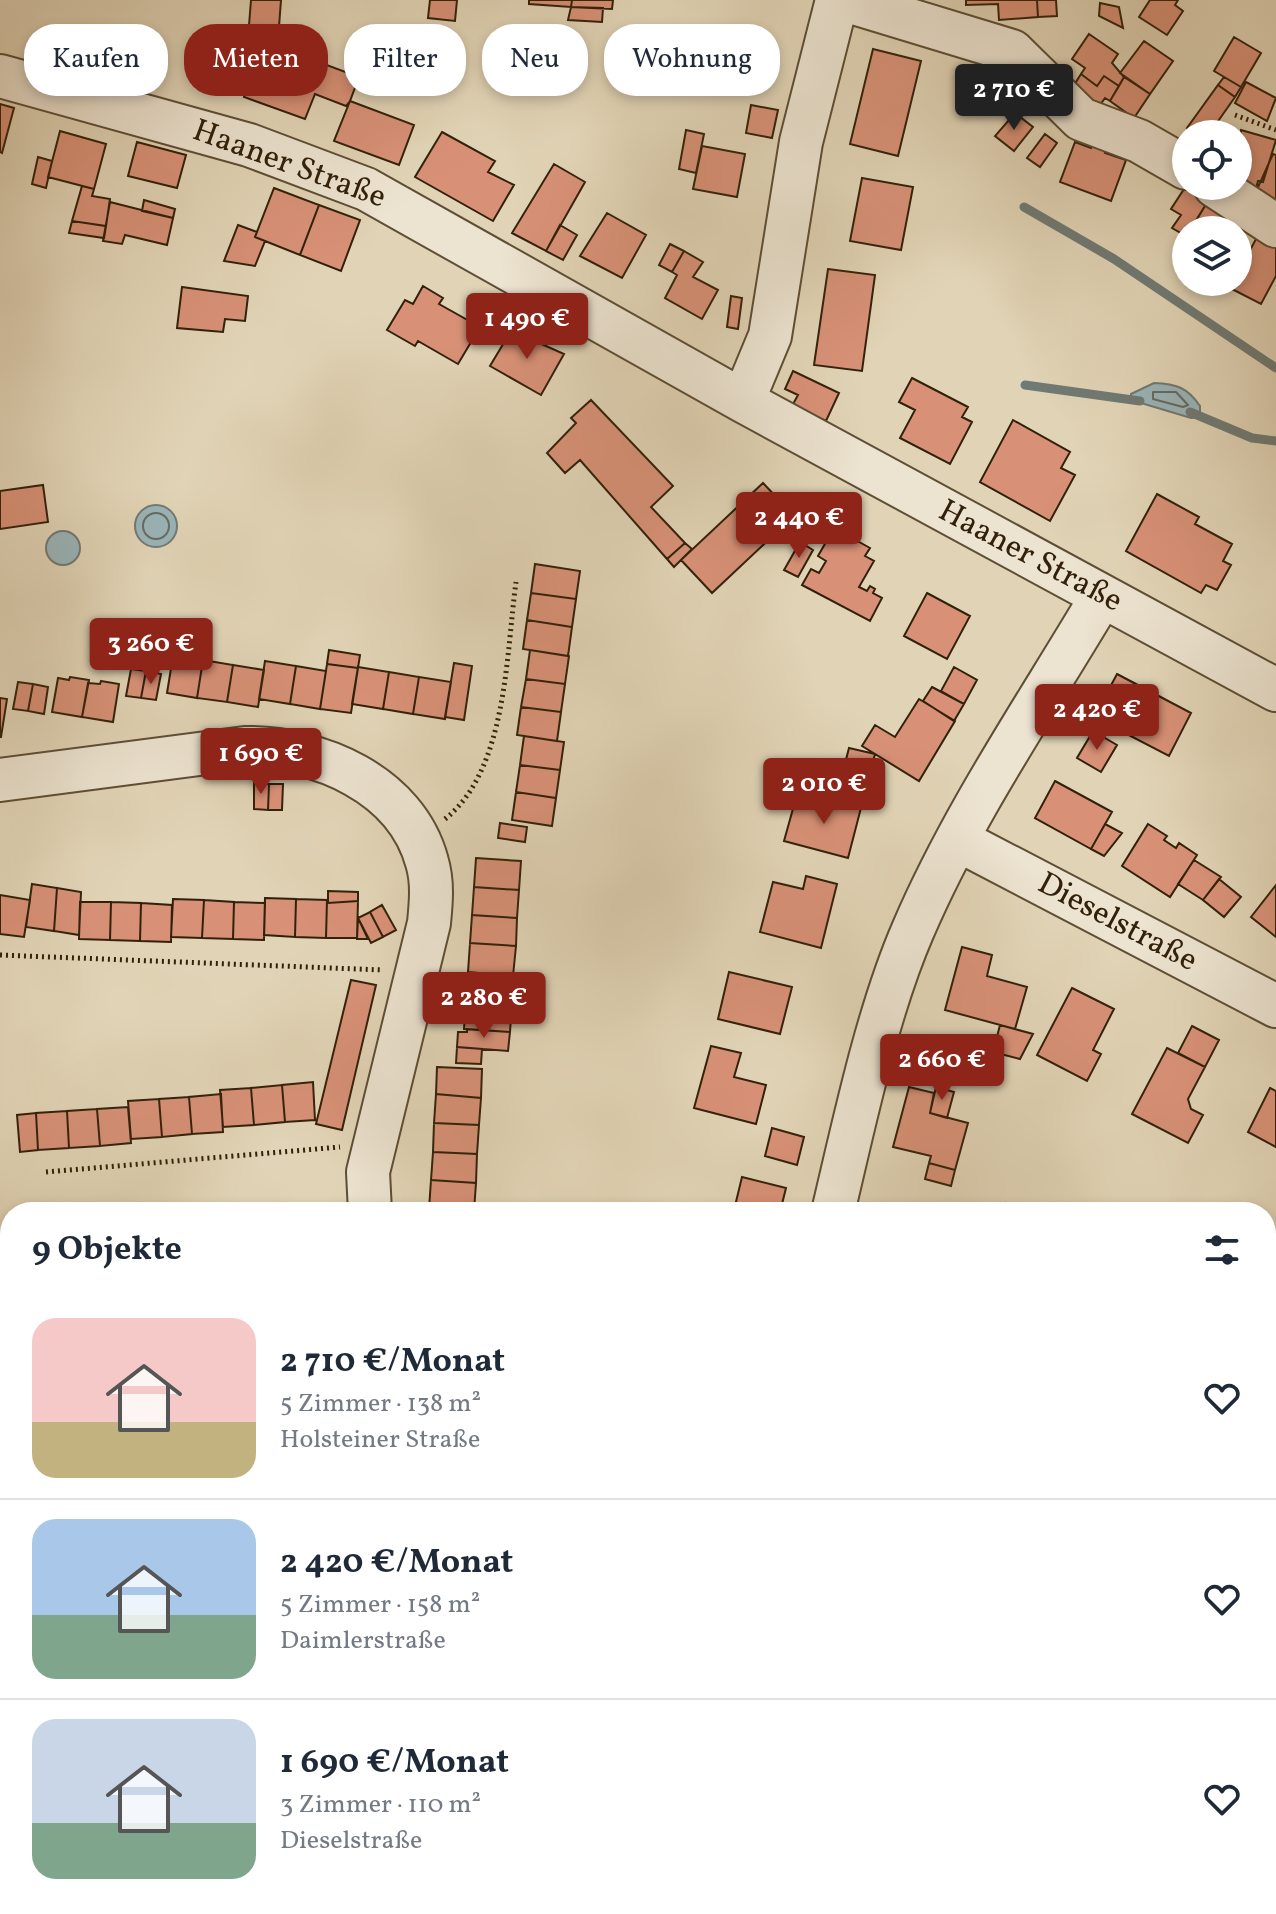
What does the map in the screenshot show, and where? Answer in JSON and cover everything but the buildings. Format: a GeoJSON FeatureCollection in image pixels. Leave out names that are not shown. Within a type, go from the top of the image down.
{"type":"FeatureCollection","features":[{"type":"Feature","properties":{"kind":"street"},"geometry":{"type":"LineString","coordinates":[[743,401],[770,336],[801,142],[837,0]]}},
{"type":"Feature","properties":{"kind":"street"},"geometry":{"type":"LineString","coordinates":[[844,0],[1012,51],[1081,119],[1139,141],[1172,160]]}},
{"type":"Feature","properties":{"kind":"street","name":"Haaner Straße"},"geometry":{"type":"LineString","coordinates":[[0,76],[249,145],[366,189],[425,219],[743,401],[1276,690]]}},
{"type":"Feature","properties":{"kind":"street"},"geometry":{"type":"LineString","coordinates":[[1236,200],[1276,226]]}},
{"type":"Feature","properties":{"kind":"street"},"geometry":{"type":"LineString","coordinates":[[836,1202],[886,1013],[911,934],[958,840],[1102,596]]}},
{"type":"Feature","properties":{"kind":"street"},"geometry":{"type":"LineString","coordinates":[[0,780],[245,748],[276,748],[306,754],[345,769],[375,789],[404,819],[427,860],[431,887],[429,923],[368,1172],[370,1202]]}},
{"type":"Feature","properties":{"kind":"street","name":"Dieselstraße"},"geometry":{"type":"LineString","coordinates":[[958,840],[1276,1006]]}},
{"type":"Feature","properties":{"kind":"path"},"geometry":{"type":"LineString","coordinates":[[1235,115],[1276,130]]}},
{"type":"Feature","properties":{"kind":"path"},"geometry":{"type":"LineString","coordinates":[[438,824],[466,799],[492,748],[516,582]]}},
{"type":"Feature","properties":{"kind":"path"},"geometry":{"type":"LineString","coordinates":[[0,955],[379,969]]}},
{"type":"Feature","properties":{"kind":"path"},"geometry":{"type":"LineString","coordinates":[[46,1172],[312,1149]]}},
{"type":"Feature","properties":{"kind":"water"},"geometry":{"type":"Polygon","coordinates":[[[1154,383],[1186,391],[1200,406],[1200,417],[1191,418],[1131,400],[1131,394],[1154,383]]]}},
{"type":"Feature","properties":{"kind":"water"},"geometry":{"type":"Polygon","coordinates":[[[156,505],[171,511],[177,526],[171,541],[156,547],[141,541],[135,526],[141,511],[156,505]]]}},
{"type":"Feature","properties":{"kind":"water"},"geometry":{"type":"Polygon","coordinates":[[[63,531],[75,536],[80,548],[75,560],[63,565],[51,560],[46,548],[51,536],[63,531]]]}},
{"type":"Feature","properties":{"kind":"waterway"},"geometry":{"type":"LineString","coordinates":[[1024,207],[1114,259],[1276,368]]}},
{"type":"Feature","properties":{"kind":"waterway"},"geometry":{"type":"LineString","coordinates":[[1025,385],[1140,401]]}},
{"type":"Feature","properties":{"kind":"waterway"},"geometry":{"type":"LineString","coordinates":[[1190,412],[1252,438],[1276,441]]}}]}
